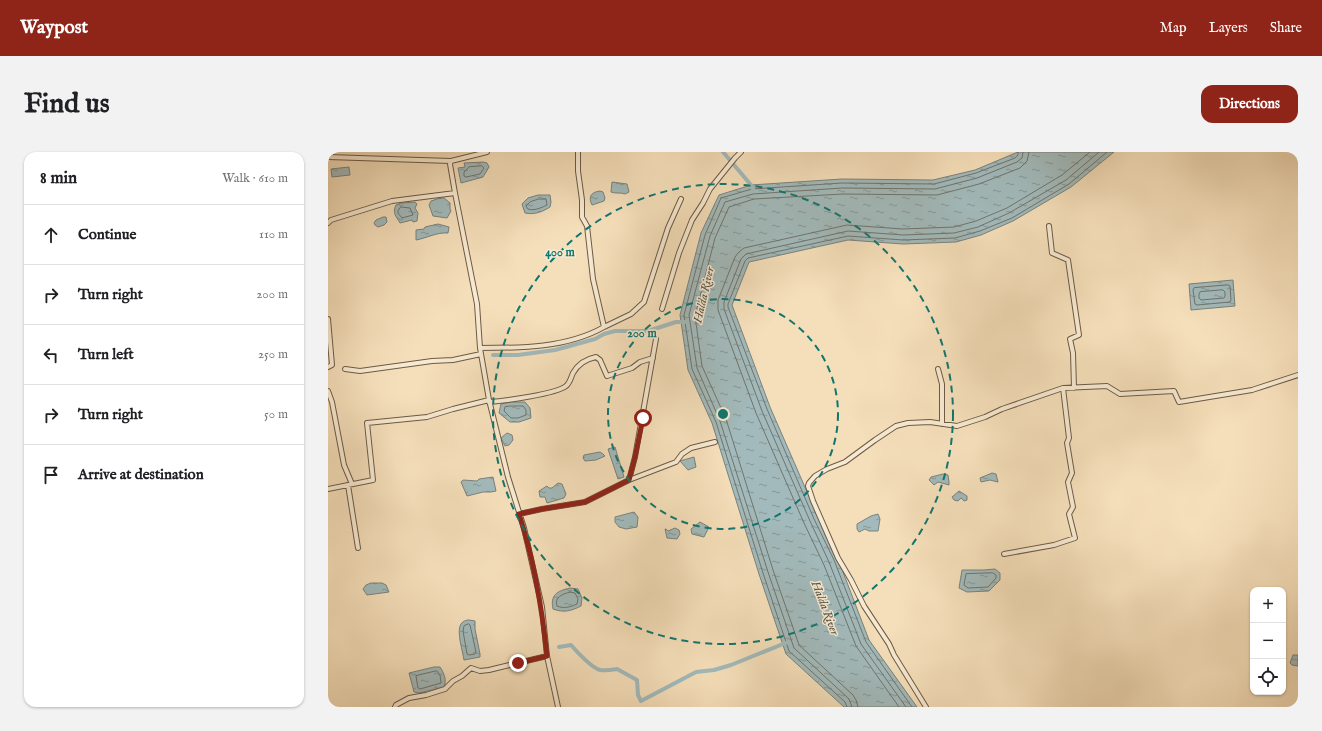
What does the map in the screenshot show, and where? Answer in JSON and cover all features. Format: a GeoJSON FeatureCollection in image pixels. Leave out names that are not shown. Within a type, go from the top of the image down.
{"type":"FeatureCollection","features":[{"type":"Feature","properties":{"kind":"street"},"geometry":{"type":"LineString","coordinates":[[328,157],[451,161],[487,152]]}},
{"type":"Feature","properties":{"kind":"street"},"geometry":{"type":"LineString","coordinates":[[578,152],[582,217],[587,226],[593,279],[604,327]]}},
{"type":"Feature","properties":{"kind":"street"},"geometry":{"type":"LineString","coordinates":[[662,309],[679,253],[692,220],[710,189],[728,165],[741,152]]}},
{"type":"Feature","properties":{"kind":"street"},"geometry":{"type":"LineString","coordinates":[[451,161],[450,164],[455,193],[477,304],[480,348],[489,401],[501,450],[524,528],[542,607],[547,656],[558,707]]}},
{"type":"Feature","properties":{"kind":"street"},"geometry":{"type":"LineString","coordinates":[[328,223],[331,220],[392,201],[455,193]]}},
{"type":"Feature","properties":{"kind":"street"},"geometry":{"type":"LineString","coordinates":[[480,348],[512,348],[555,344],[592,334],[630,314],[644,302],[668,228],[681,200]]}},
{"type":"Feature","properties":{"kind":"street"},"geometry":{"type":"LineString","coordinates":[[1049,226],[1052,253],[1068,260],[1079,335],[1070,339],[1073,353],[1074,388]]}},
{"type":"Feature","properties":{"kind":"street"},"geometry":{"type":"LineString","coordinates":[[328,319],[332,365],[328,367]]}},
{"type":"Feature","properties":{"kind":"street"},"geometry":{"type":"LineString","coordinates":[[629,480],[635,457],[656,339]]}},
{"type":"Feature","properties":{"kind":"street"},"geometry":{"type":"LineString","coordinates":[[345,369],[360,371],[432,361],[453,360],[481,354]]}},
{"type":"Feature","properties":{"kind":"street"},"geometry":{"type":"LineString","coordinates":[[328,488],[373,480],[367,423],[427,417],[452,409],[489,401],[524,398],[558,390],[567,386],[574,372],[587,359],[596,357],[600,360],[607,376],[632,368],[640,362],[653,358]]}},
{"type":"Feature","properties":{"kind":"street"},"geometry":{"type":"LineString","coordinates":[[938,369],[942,384],[942,424]]}},
{"type":"Feature","properties":{"kind":"street"},"geometry":{"type":"LineString","coordinates":[[926,707],[894,655],[889,644],[864,606],[838,558],[808,486],[815,476],[827,469],[845,462],[896,426],[908,423],[930,422],[957,426],[978,420],[1034,397],[1063,388],[1107,386],[1120,394],[1174,392],[1179,402],[1252,390],[1298,374]]}},
{"type":"Feature","properties":{"kind":"street"},"geometry":{"type":"LineString","coordinates":[[1004,554],[1054,545],[1075,538],[1069,514],[1073,507],[1068,482],[1072,473],[1067,443],[1069,438],[1063,388]]}},
{"type":"Feature","properties":{"kind":"street"},"geometry":{"type":"LineString","coordinates":[[328,391],[332,402],[344,465],[350,485],[358,548]]}},
{"type":"Feature","properties":{"kind":"street"},"geometry":{"type":"LineString","coordinates":[[519,514],[585,502],[629,480],[676,462],[682,454],[691,448],[715,442]]}},
{"type":"Feature","properties":{"kind":"street"},"geometry":{"type":"LineString","coordinates":[[395,707],[396,704],[409,698],[426,695],[445,688],[471,668],[480,671],[489,670],[547,656]]}},
{"type":"Feature","properties":{"kind":"water","name":"Halda River"},"geometry":{"type":"Polygon","coordinates":[[[1018,152],[1114,152],[1071,187],[1013,221],[981,235],[956,242],[903,244],[848,240],[749,262],[732,305],[770,407],[838,559],[869,640],[917,707],[844,707],[786,654],[759,574],[712,423],[688,370],[680,315],[701,233],[719,195],[751,185],[842,179],[933,180],[975,170],[1018,152]]]}},
{"type":"Feature","properties":{"kind":"water"},"geometry":{"type":"Polygon","coordinates":[[[464,163],[487,163],[489,167],[483,177],[461,183],[458,168],[465,167],[464,163]]]}},
{"type":"Feature","properties":{"kind":"water"},"geometry":{"type":"Polygon","coordinates":[[[349,167],[350,175],[332,177],[331,169],[349,167]]]}},
{"type":"Feature","properties":{"kind":"water"},"geometry":{"type":"Polygon","coordinates":[[[612,182],[627,184],[629,192],[625,194],[611,192],[612,182]]]}},
{"type":"Feature","properties":{"kind":"water"},"geometry":{"type":"Polygon","coordinates":[[[594,192],[603,192],[605,198],[604,201],[592,205],[590,200],[591,195],[594,192]]]}},
{"type":"Feature","properties":{"kind":"water"},"geometry":{"type":"Polygon","coordinates":[[[538,195],[550,195],[550,207],[538,213],[525,213],[522,204],[528,198],[538,195]]]}},
{"type":"Feature","properties":{"kind":"water"},"geometry":{"type":"Polygon","coordinates":[[[444,198],[450,203],[451,211],[447,218],[433,216],[429,205],[431,201],[444,198]]]}},
{"type":"Feature","properties":{"kind":"water"},"geometry":{"type":"Polygon","coordinates":[[[415,202],[417,204],[415,208],[418,213],[417,221],[413,222],[412,220],[400,223],[394,212],[396,205],[415,202]]]}},
{"type":"Feature","properties":{"kind":"water"},"geometry":{"type":"Polygon","coordinates":[[[386,217],[387,222],[384,225],[378,227],[375,225],[374,223],[376,220],[386,217]]]}},
{"type":"Feature","properties":{"kind":"water"},"geometry":{"type":"Polygon","coordinates":[[[438,224],[449,227],[448,233],[436,234],[416,240],[416,230],[438,224]]]}},
{"type":"Feature","properties":{"kind":"water"},"geometry":{"type":"Polygon","coordinates":[[[1233,280],[1235,306],[1191,310],[1189,284],[1233,280]]]}},
{"type":"Feature","properties":{"kind":"water"},"geometry":{"type":"Polygon","coordinates":[[[525,402],[530,408],[531,418],[519,422],[510,422],[499,413],[501,404],[525,402]]]}},
{"type":"Feature","properties":{"kind":"water"},"geometry":{"type":"Polygon","coordinates":[[[507,433],[512,435],[513,440],[509,445],[505,446],[501,438],[507,433]]]}},
{"type":"Feature","properties":{"kind":"water"},"geometry":{"type":"Polygon","coordinates":[[[615,447],[624,477],[618,479],[608,449],[615,447]]]}},
{"type":"Feature","properties":{"kind":"water"},"geometry":{"type":"Polygon","coordinates":[[[600,452],[605,456],[596,460],[585,461],[583,458],[584,455],[600,452]]]}},
{"type":"Feature","properties":{"kind":"water"},"geometry":{"type":"Polygon","coordinates":[[[694,457],[696,467],[688,470],[680,461],[694,457]]]}},
{"type":"Feature","properties":{"kind":"water"},"geometry":{"type":"Polygon","coordinates":[[[992,473],[996,474],[998,482],[990,480],[981,482],[980,478],[992,473]]]}},
{"type":"Feature","properties":{"kind":"water"},"geometry":{"type":"Polygon","coordinates":[[[943,474],[948,475],[949,485],[938,482],[934,485],[929,480],[931,477],[943,474]]]}},
{"type":"Feature","properties":{"kind":"water"},"geometry":{"type":"Polygon","coordinates":[[[493,477],[496,491],[483,492],[467,496],[461,482],[463,480],[477,481],[479,479],[493,477]]]}},
{"type":"Feature","properties":{"kind":"water"},"geometry":{"type":"Polygon","coordinates":[[[558,483],[562,484],[566,494],[564,498],[547,503],[545,497],[540,497],[539,491],[547,486],[552,488],[558,483]]]}},
{"type":"Feature","properties":{"kind":"water"},"geometry":{"type":"Polygon","coordinates":[[[959,491],[967,496],[967,500],[964,501],[961,498],[958,501],[954,500],[952,497],[959,491]]]}},
{"type":"Feature","properties":{"kind":"water"},"geometry":{"type":"Polygon","coordinates":[[[634,512],[638,517],[637,527],[626,529],[619,527],[615,522],[615,517],[634,512]]]}},
{"type":"Feature","properties":{"kind":"water"},"geometry":{"type":"Polygon","coordinates":[[[878,514],[880,519],[878,531],[869,531],[865,529],[859,532],[857,529],[857,524],[871,516],[878,514]]]}},
{"type":"Feature","properties":{"kind":"water"},"geometry":{"type":"Polygon","coordinates":[[[700,522],[709,527],[704,537],[692,534],[691,529],[700,522]]]}},
{"type":"Feature","properties":{"kind":"water"},"geometry":{"type":"Polygon","coordinates":[[[675,528],[679,530],[680,534],[677,539],[667,538],[665,529],[668,531],[675,528]]]}},
{"type":"Feature","properties":{"kind":"water"},"geometry":{"type":"Polygon","coordinates":[[[995,569],[1000,573],[1000,580],[989,591],[967,592],[959,588],[962,570],[995,569]]]}},
{"type":"Feature","properties":{"kind":"water"},"geometry":{"type":"Polygon","coordinates":[[[371,583],[382,583],[386,585],[389,592],[367,595],[363,589],[366,585],[371,583]]]}},
{"type":"Feature","properties":{"kind":"water"},"geometry":{"type":"Polygon","coordinates":[[[570,588],[578,589],[582,598],[581,606],[567,611],[553,609],[552,604],[556,594],[570,588]]]}},
{"type":"Feature","properties":{"kind":"water"},"geometry":{"type":"Polygon","coordinates":[[[466,620],[475,621],[480,657],[464,660],[459,631],[461,624],[466,620]]]}},
{"type":"Feature","properties":{"kind":"water"},"geometry":{"type":"Polygon","coordinates":[[[1293,655],[1298,655],[1298,666],[1290,663],[1293,655]]]}},
{"type":"Feature","properties":{"kind":"water"},"geometry":{"type":"Polygon","coordinates":[[[440,667],[443,672],[445,677],[444,687],[419,693],[414,692],[409,673],[440,667]]]}},
{"type":"Feature","properties":{"kind":"waterway"},"geometry":{"type":"LineString","coordinates":[[723,152],[753,189]]}},
{"type":"Feature","properties":{"kind":"waterway","name":"Halda River"},"geometry":{"type":"LineString","coordinates":[[493,355],[518,355],[555,350],[595,339],[604,334],[615,331],[648,331],[676,322],[686,322]]}},
{"type":"Feature","properties":{"kind":"waterway"},"geometry":{"type":"LineString","coordinates":[[559,647],[571,645],[597,669],[617,669],[637,680],[638,695],[641,701],[696,672],[714,670],[731,665],[788,642]]}},
{"type":"Feature","properties":{"kind":"route"},"geometry":{"type":"LineString","coordinates":[[518,663],[547,656],[542,607],[524,528],[519,514],[556,506],[585,502],[629,480],[643,418]]}}]}
